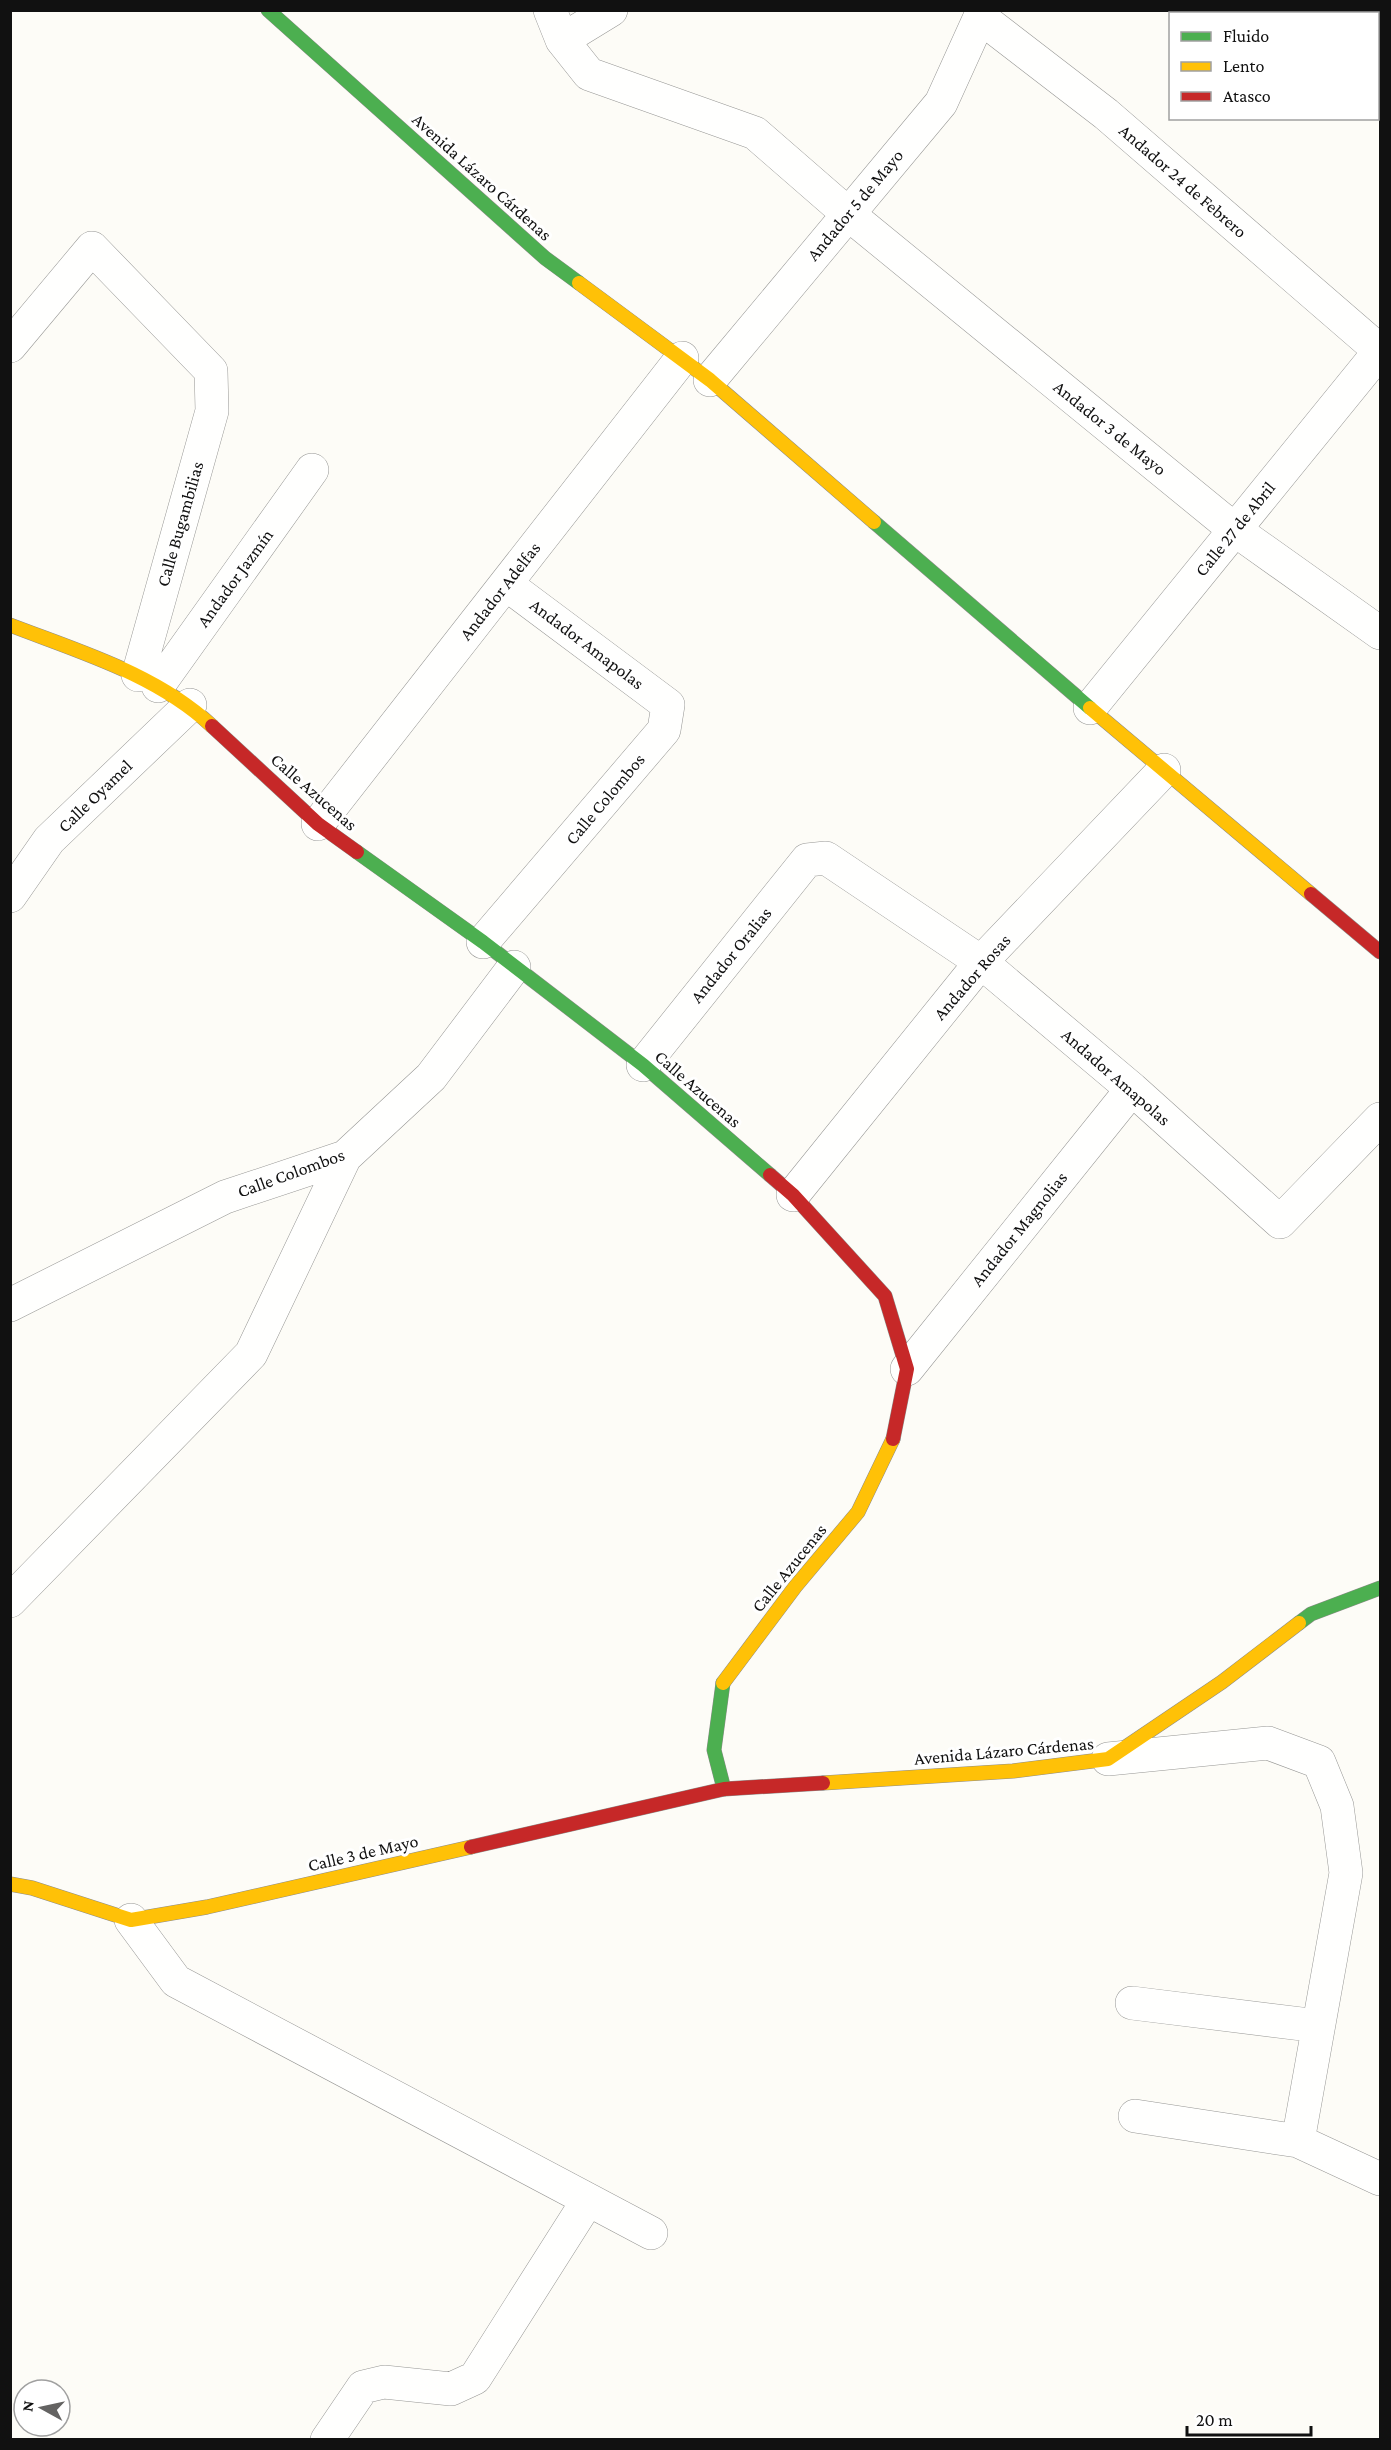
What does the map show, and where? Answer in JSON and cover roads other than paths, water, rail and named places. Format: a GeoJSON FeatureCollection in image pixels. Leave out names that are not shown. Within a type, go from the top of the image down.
{"type":"FeatureCollection","features":[{"type":"Feature","properties":{"kind":"street","name":"Avenida Lázaro Cárdenas"},"geometry":{"type":"LineString","coordinates":[[268,10],[545,258],[710,380],[1090,708],[1380,952]]}},
{"type":"Feature","properties":{"kind":"street"},"geometry":{"type":"LineString","coordinates":[[556,25],[611,10]]}},
{"type":"Feature","properties":{"kind":"street","name":"Andador 5 de Mayo"},"geometry":{"type":"LineString","coordinates":[[710,380],[941,103],[980,17]]}},
{"type":"Feature","properties":{"kind":"street","name":"Andador 24 de Febrero"},"geometry":{"type":"LineString","coordinates":[[980,17],[1106,114],[1380,351]]}},
{"type":"Feature","properties":{"kind":"street","name":"Andador 3 de Mayo"},"geometry":{"type":"LineString","coordinates":[[556,25],[589,74],[755,133],[847,213],[1235,530],[1380,633]]}},
{"type":"Feature","properties":{"kind":"street","name":"Calle Bugambilias"},"geometry":{"type":"LineString","coordinates":[[10,346],[92,249],[211,371],[212,411],[148,680]]}},
{"type":"Feature","properties":{"kind":"street","name":"Calle 27 de Abril"},"geometry":{"type":"LineString","coordinates":[[1090,708],[1380,351]]}},
{"type":"Feature","properties":{"kind":"street","name":"Andador Adelfas"},"geometry":{"type":"LineString","coordinates":[[318,824],[682,358]]}},
{"type":"Feature","properties":{"kind":"street","name":"Andador Jazmín"},"geometry":{"type":"LineString","coordinates":[[148,680],[312,470]]}},
{"type":"Feature","properties":{"kind":"street","name":"Andador Amapolas"},"geometry":{"type":"LineString","coordinates":[[506,584],[668,705]]}},
{"type":"Feature","properties":{"kind":"street","name":"Calle Azucenas"},"geometry":{"type":"LineString","coordinates":[[10,625],[148,680],[190,705],[318,824],[483,942],[643,1065],[793,1195],[885,1296],[907,1369],[893,1441],[858,1512],[795,1587],[722,1684],[714,1750],[724,1789]]}},
{"type":"Feature","properties":{"kind":"street","name":"Calle Oyamel"},"geometry":{"type":"LineString","coordinates":[[10,896],[49,840],[190,705]]}},
{"type":"Feature","properties":{"kind":"street","name":"Calle Colombos"},"geometry":{"type":"LineString","coordinates":[[483,942],[664,730],[668,705]]}},
{"type":"Feature","properties":{"kind":"street","name":"Andador Rosas"},"geometry":{"type":"LineString","coordinates":[[793,1195],[981,962],[1164,771]]}},
{"type":"Feature","properties":{"kind":"street","name":"Andador Amapolas"},"geometry":{"type":"LineString","coordinates":[[826,858],[981,962],[1132,1089],[1280,1222],[1380,1119]]}},
{"type":"Feature","properties":{"kind":"street","name":"Andador Oralias"},"geometry":{"type":"LineString","coordinates":[[643,1065],[807,860],[826,858]]}},
{"type":"Feature","properties":{"kind":"street","name":"Calle Colombos"},"geometry":{"type":"LineString","coordinates":[[10,1305],[225,1197],[345,1157],[431,1077],[514,967]]}},
{"type":"Feature","properties":{"kind":"street","name":"Andador Magnolias"},"geometry":{"type":"LineString","coordinates":[[907,1369],[1132,1089]]}},
{"type":"Feature","properties":{"kind":"street"},"geometry":{"type":"LineString","coordinates":[[10,1601],[251,1354],[345,1157]]}},
{"type":"Feature","properties":{"kind":"street","name":"Avenida Lázaro Cárdenas"},"geometry":{"type":"LineString","coordinates":[[724,1789],[1013,1771],[1108,1759],[1213,1688],[1311,1614],[1380,1588]]}},
{"type":"Feature","properties":{"kind":"street"},"geometry":{"type":"LineString","coordinates":[[1108,1759],[1268,1743],[1319,1762],[1336,1806],[1346,1873],[1298,2141]]}},
{"type":"Feature","properties":{"kind":"street","name":"Calle 3 de Mayo"},"geometry":{"type":"LineString","coordinates":[[10,1884],[32,1888],[131,1920],[207,1907],[724,1789]]}},
{"type":"Feature","properties":{"kind":"street"},"geometry":{"type":"LineString","coordinates":[[131,1920],[177,1981],[651,2234]]}},
{"type":"Feature","properties":{"kind":"street"},"geometry":{"type":"LineString","coordinates":[[1132,2003],[1318,2026]]}},
{"type":"Feature","properties":{"kind":"street"},"geometry":{"type":"LineString","coordinates":[[1135,2116],[1298,2141],[1380,2179]]}},
{"type":"Feature","properties":{"kind":"street"},"geometry":{"type":"LineString","coordinates":[[327,2439],[363,2387],[384,2382],[451,2389],[474,2378],[588,2200]]}}]}
